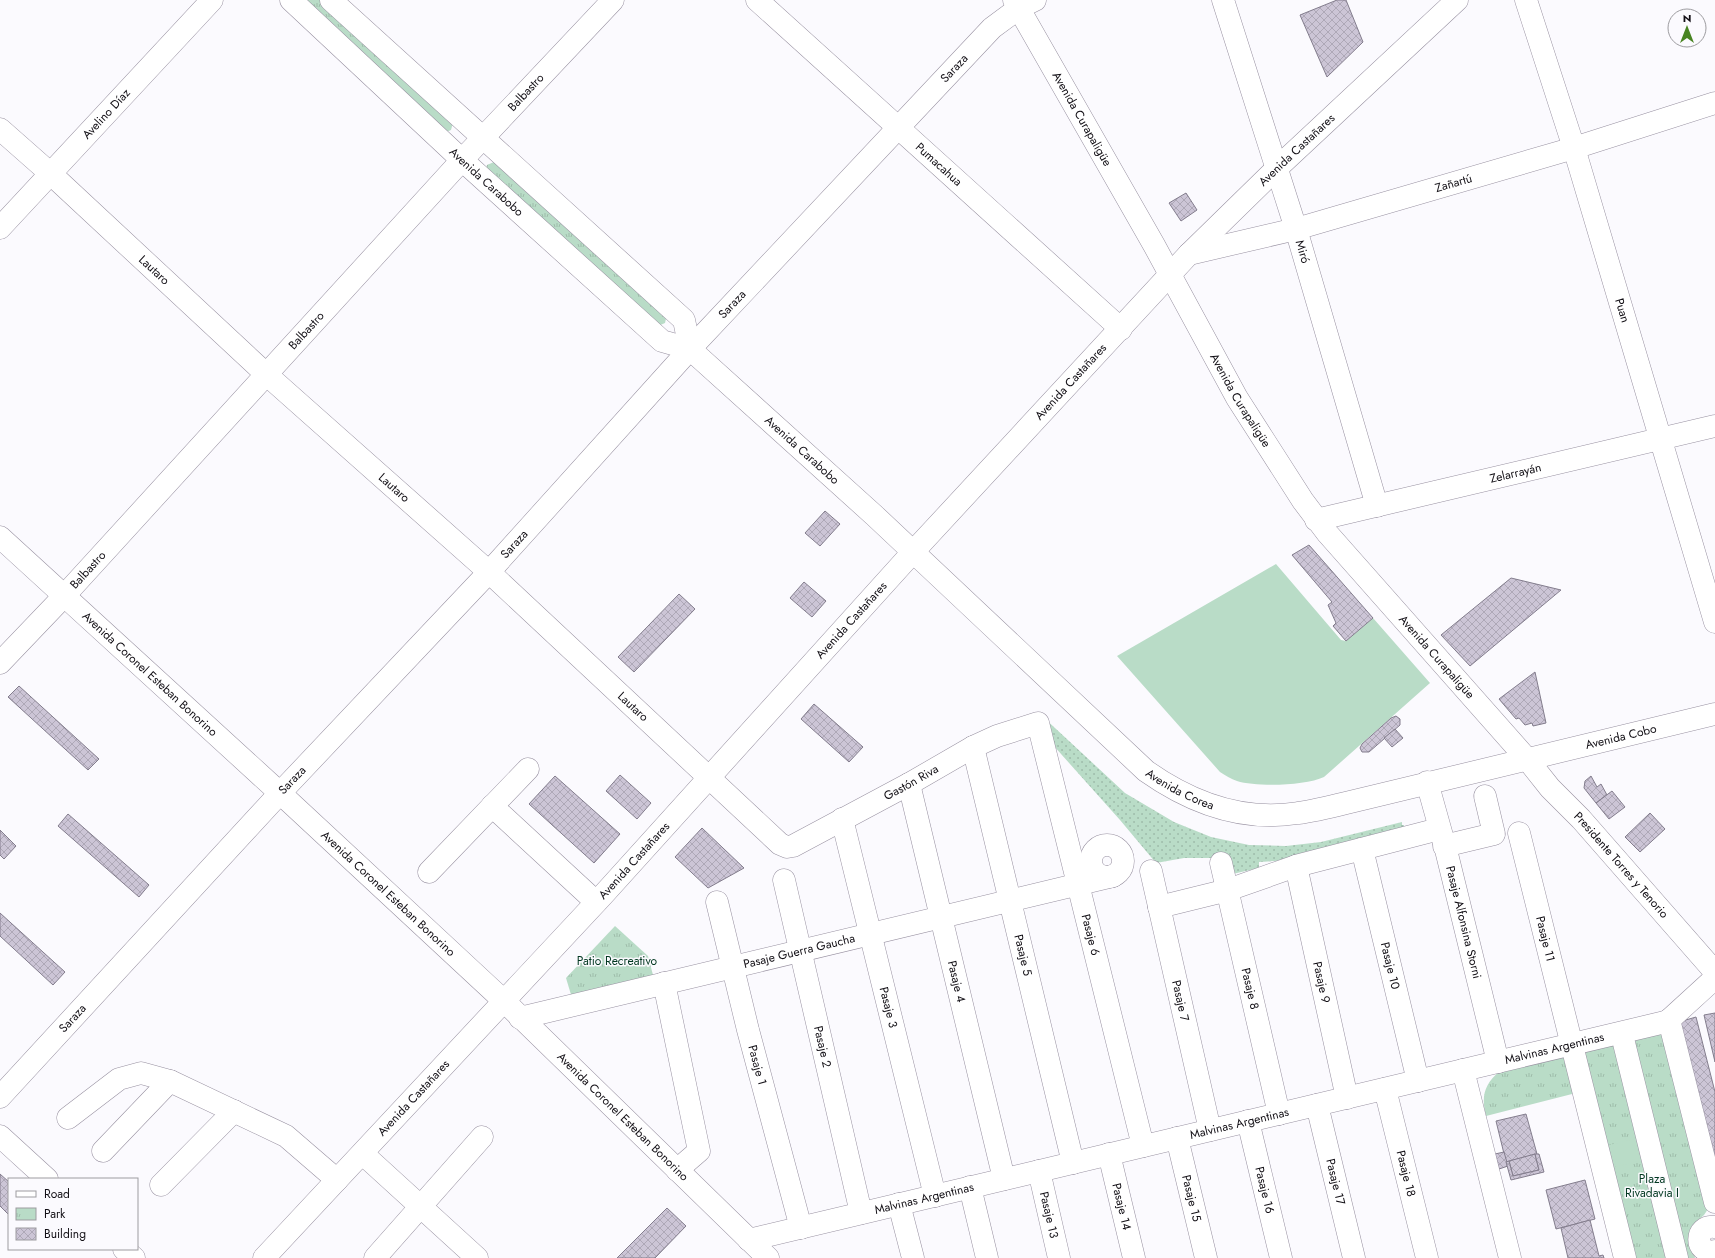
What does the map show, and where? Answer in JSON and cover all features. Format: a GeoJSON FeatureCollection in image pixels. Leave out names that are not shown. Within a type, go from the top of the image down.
{"type":"FeatureCollection","features":[{"type":"Feature","properties":{"kind":"street","name":"Avelino Díaz"},"geometry":{"type":"LineString","coordinates":[[0,228],[212,0]]}},
{"type":"Feature","properties":{"kind":"street","name":"Avenida Carabobo"},"geometry":{"type":"LineString","coordinates":[[291,0],[462,160],[662,341],[690,349],[913,552]]}},
{"type":"Feature","properties":{"kind":"street"},"geometry":{"type":"LineString","coordinates":[[331,0],[684,320],[690,349]]}},
{"type":"Feature","properties":{"kind":"street","name":"Balbastro"},"geometry":{"type":"LineString","coordinates":[[0,663],[64,596],[267,375],[483,137],[613,0]]}},
{"type":"Feature","properties":{"kind":"street","name":"Pumacahua"},"geometry":{"type":"LineString","coordinates":[[757,0],[1121,329]]}},
{"type":"Feature","properties":{"kind":"street","name":"Miró"},"geometry":{"type":"LineString","coordinates":[[1223,0],[1296,229],[1377,506]]}},
{"type":"Feature","properties":{"kind":"street","name":"Avenida Castañares"},"geometry":{"type":"LineString","coordinates":[[264,1258],[596,902],[710,778],[913,552],[1121,329],[1169,275],[1277,168],[1457,0]]}},
{"type":"Feature","properties":{"kind":"street","name":"Puan"},"geometry":{"type":"LineString","coordinates":[[1526,0],[1574,148],[1715,622]]}},
{"type":"Feature","properties":{"kind":"street","name":"Saraza"},"geometry":{"type":"LineString","coordinates":[[0,1097],[280,794],[489,572],[690,349],[992,28],[1023,3]]}},
{"type":"Feature","properties":{"kind":"street","name":"Avenida Curapaligüe"},"geometry":{"type":"LineString","coordinates":[[1023,3],[1237,398],[1316,520],[1527,759]]}},
{"type":"Feature","properties":{"kind":"street","name":"Zañartú"},"geometry":{"type":"LineString","coordinates":[[1189,254],[1296,229],[1574,148],[1715,103]]}},
{"type":"Feature","properties":{"kind":"street","name":"Lautaro"},"geometry":{"type":"LineString","coordinates":[[0,129],[51,174],[267,375],[489,572],[780,844],[787,847]]}},
{"type":"Feature","properties":{"kind":"street","name":"Zelarrayán"},"geometry":{"type":"LineString","coordinates":[[1316,520],[1715,426]]}},
{"type":"Feature","properties":{"kind":"street","name":"Avenida Coronel Esteban Bonorino"},"geometry":{"type":"LineString","coordinates":[[0,537],[504,1001],[768,1258]]}},
{"type":"Feature","properties":{"kind":"street","name":"Avenida Corea"},"geometry":{"type":"LineString","coordinates":[[913,552],[1146,771],[1166,785],[1194,799],[1213,806],[1236,812],[1267,814],[1297,813],[1346,803],[1527,759]]}},
{"type":"Feature","properties":{"kind":"street","name":"Avenida Cobo"},"geometry":{"type":"LineString","coordinates":[[1527,759],[1715,714]]}},
{"type":"Feature","properties":{"kind":"street","name":"Gastón Riva"},"geometry":{"type":"LineString","coordinates":[[787,847],[793,846],[973,747],[997,736],[1038,723]]}},
{"type":"Feature","properties":{"kind":"street","name":"Pasaje 6"},"geometry":{"type":"LineString","coordinates":[[1038,723],[1143,1146]]}},
{"type":"Feature","properties":{"kind":"street","name":"Pasaje 5"},"geometry":{"type":"LineString","coordinates":[[973,747],[1073,1163]]}},
{"type":"Feature","properties":{"kind":"street","name":"Presidente Torres y Tenorio"},"geometry":{"type":"LineString","coordinates":[[1527,759],[1550,788],[1581,819],[1715,972]]}},
{"type":"Feature","properties":{"kind":"street"},"geometry":{"type":"LineString","coordinates":[[430,872],[528,769]]}},
{"type":"Feature","properties":{"kind":"street","name":"Pasaje Alfonsina Storni"},"geometry":{"type":"LineString","coordinates":[[1428,782],[1498,1062]]}},
{"type":"Feature","properties":{"kind":"street","name":"Pasaje 4"},"geometry":{"type":"LineString","coordinates":[[908,784],[1004,1179]]}},
{"type":"Feature","properties":{"kind":"street"},"geometry":{"type":"LineString","coordinates":[[1159,907],[1228,890],[1296,866],[1362,849],[1442,837],[1494,834],[1485,796]]}},
{"type":"Feature","properties":{"kind":"street"},"geometry":{"type":"LineString","coordinates":[[492,806],[596,902]]}},
{"type":"Feature","properties":{"kind":"street","name":"Pasaje 3"},"geometry":{"type":"LineString","coordinates":[[842,819],[935,1196]]}},
{"type":"Feature","properties":{"kind":"street","name":"Pasaje 11"},"geometry":{"type":"LineString","coordinates":[[1520,834],[1625,1258]]}},
{"type":"Feature","properties":{"kind":"street","name":"Pasaje Guerra Gaucha"},"geometry":{"type":"LineString","coordinates":[[520,1018],[1113,876],[1121,869],[1123,864],[1122,854],[1119,850],[1114,847],[1104,845],[1095,851],[1078,884]]}},
{"type":"Feature","properties":{"kind":"street","name":"Pasaje 10"},"geometry":{"type":"LineString","coordinates":[[1362,849],[1418,1081]]}},
{"type":"Feature","properties":{"kind":"street","name":"Pasaje 8"},"geometry":{"type":"LineString","coordinates":[[1221,863],[1279,1114]]}},
{"type":"Feature","properties":{"kind":"street","name":"Pasaje 9"},"geometry":{"type":"LineString","coordinates":[[1296,866],[1347,1098]]}},
{"type":"Feature","properties":{"kind":"street","name":"Pasaje 7"},"geometry":{"type":"LineString","coordinates":[[1151,871],[1210,1130]]}},
{"type":"Feature","properties":{"kind":"street","name":"Pasaje 2"},"geometry":{"type":"LineString","coordinates":[[784,880],[861,1213]]}},
{"type":"Feature","properties":{"kind":"street","name":"Pasaje 1"},"geometry":{"type":"LineString","coordinates":[[717,902],[748,1030],[801,1228]]}},
{"type":"Feature","properties":{"kind":"street","name":"Malvinas Argentinas"},"geometry":{"type":"LineString","coordinates":[[749,1240],[1669,1020],[1715,978]]}},
{"type":"Feature","properties":{"kind":"street"},"geometry":{"type":"LineString","coordinates":[[664,983],[699,1151],[677,1170]]}},
{"type":"Feature","properties":{"kind":"street"},"geometry":{"type":"LineString","coordinates":[[1669,1020],[1715,1202]]}},
{"type":"Feature","properties":{"kind":"street"},"geometry":{"type":"LineString","coordinates":[[1624,1043],[1677,1258]]}},
{"type":"Feature","properties":{"kind":"street"},"geometry":{"type":"LineString","coordinates":[[1463,1070],[1510,1258]]}},
{"type":"Feature","properties":{"kind":"street"},"geometry":{"type":"LineString","coordinates":[[68,1118],[119,1079],[140,1073],[170,1081],[286,1136],[337,1180]]}},
{"type":"Feature","properties":{"kind":"street"},"geometry":{"type":"LineString","coordinates":[[103,1151],[170,1081]]}},
{"type":"Feature","properties":{"kind":"street","name":"Pasaje 18"},"geometry":{"type":"LineString","coordinates":[[1385,1089],[1427,1258]]}},
{"type":"Feature","properties":{"kind":"street","name":"Pasaje 17"},"geometry":{"type":"LineString","coordinates":[[1317,1105],[1354,1258]]}},
{"type":"Feature","properties":{"kind":"street"},"geometry":{"type":"LineString","coordinates":[[161,1185],[234,1111]]}},
{"type":"Feature","properties":{"kind":"street","name":"Pasaje 16"},"geometry":{"type":"LineString","coordinates":[[1248,1121],[1281,1258]]}},
{"type":"Feature","properties":{"kind":"street"},"geometry":{"type":"LineString","coordinates":[[0,1136],[46,1178]]}},
{"type":"Feature","properties":{"kind":"street"},"geometry":{"type":"LineString","coordinates":[[375,1258],[482,1137]]}},
{"type":"Feature","properties":{"kind":"street","name":"Pasaje 15"},"geometry":{"type":"LineString","coordinates":[[1177,1138],[1206,1258]]}},
{"type":"Feature","properties":{"kind":"street"},"geometry":{"type":"LineString","coordinates":[[362,1154],[477,1258]]}},
{"type":"Feature","properties":{"kind":"street","name":"Pasaje 14"},"geometry":{"type":"LineString","coordinates":[[1109,1154],[1134,1258]]}},
{"type":"Feature","properties":{"kind":"street","name":"Pasaje 13"},"geometry":{"type":"LineString","coordinates":[[1039,1171],[1059,1258]]}},
{"type":"Feature","properties":{"kind":"street"},"geometry":{"type":"LineString","coordinates":[[970,1187],[987,1258]]}},
{"type":"Feature","properties":{"kind":"street"},"geometry":{"type":"LineString","coordinates":[[899,1204],[912,1258]]}},
{"type":"Feature","properties":{"kind":"street"},"geometry":{"type":"LineString","coordinates":[[1711,1223],[1699,1236],[1700,1244],[1705,1250],[1715,1251]]}},
{"type":"Feature","properties":{"kind":"street"},"geometry":{"type":"LineString","coordinates":[[125,1250],[134,1258]]}},
{"type":"Feature","properties":{"kind":"green space"},"geometry":{"type":"Polygon","coordinates":[[[302,0],[322,0],[454,119],[451,130],[444,133],[302,0]]]}},
{"type":"Feature","properties":{"kind":"green space"},"geometry":{"type":"Polygon","coordinates":[[[494,162],[667,314],[665,323],[658,326],[485,173],[487,165],[494,162]]]}},
{"type":"Feature","properties":{"kind":"green space"},"geometry":{"type":"Polygon","coordinates":[[[1276,564],[1341,640],[1346,641],[1373,618],[1430,683],[1324,777],[1305,782],[1280,785],[1245,783],[1230,778],[1220,772],[1117,656],[1276,564]]]}},
{"type":"Feature","properties":{"kind":"green space"},"geometry":{"type":"Polygon","coordinates":[[[1041,715],[1125,793],[1174,822],[1211,837],[1249,845],[1286,846],[1321,842],[1402,822],[1402,825],[1404,825],[1404,832],[1291,860],[1259,862],[1259,868],[1228,875],[1224,858],[1184,858],[1156,863],[1053,745],[1041,715]]]}},
{"type":"Feature","properties":{"kind":"green space","name":"Patio Recreativo"},"geometry":{"type":"Polygon","coordinates":[[[615,926],[648,956],[653,975],[572,998],[566,978],[615,926]]]}},
{"type":"Feature","properties":{"kind":"green space","name":"Plaza Rivadavia I"},"geometry":{"type":"Polygon","coordinates":[[[1663,1030],[1708,1209],[1697,1221],[1692,1248],[1695,1258],[1617,1258],[1576,1093],[1486,1116],[1484,1103],[1485,1091],[1490,1081],[1500,1071],[1663,1030]]]}},
{"type":"Feature","properties":{"kind":"green space"},"geometry":{"type":"Polygon","coordinates":[[[1643,1137],[1648,1159],[1610,1168],[1605,1146],[1643,1137]]]}},
{"type":"Feature","properties":{"kind":"building"},"geometry":{"type":"Polygon","coordinates":[[[1337,0],[1346,0],[1363,42],[1327,77],[1300,15],[1337,0]]]}},
{"type":"Feature","properties":{"kind":"building"},"geometry":{"type":"Polygon","coordinates":[[[1186,193],[1197,210],[1181,221],[1169,203],[1186,193]]]}},
{"type":"Feature","properties":{"kind":"building"},"geometry":{"type":"Polygon","coordinates":[[[825,511],[840,524],[820,546],[805,533],[825,511]]]}},
{"type":"Feature","properties":{"kind":"building"},"geometry":{"type":"Polygon","coordinates":[[[1309,545],[1373,618],[1346,641],[1333,626],[1336,623],[1328,605],[1332,602],[1292,555],[1309,545]]]}},
{"type":"Feature","properties":{"kind":"building"},"geometry":{"type":"Polygon","coordinates":[[[1511,578],[1561,590],[1470,666],[1441,635],[1511,578]]]}},
{"type":"Feature","properties":{"kind":"building"},"geometry":{"type":"Polygon","coordinates":[[[804,582],[826,601],[812,617],[790,598],[804,582]]]}},
{"type":"Feature","properties":{"kind":"building"},"geometry":{"type":"Polygon","coordinates":[[[679,594],[695,609],[634,672],[618,657],[679,594]]]}},
{"type":"Feature","properties":{"kind":"building"},"geometry":{"type":"Polygon","coordinates":[[[1535,672],[1546,723],[1533,726],[1532,723],[1525,725],[1519,718],[1516,719],[1499,699],[1535,672]]]}},
{"type":"Feature","properties":{"kind":"building"},"geometry":{"type":"Polygon","coordinates":[[[19,686],[99,759],[88,770],[8,697],[19,686]]]}},
{"type":"Feature","properties":{"kind":"building"},"geometry":{"type":"Polygon","coordinates":[[[814,704],[863,747],[849,762],[801,719],[814,704]]]}},
{"type":"Feature","properties":{"kind":"building"},"geometry":{"type":"Polygon","coordinates":[[[1396,716],[1400,719],[1400,725],[1369,752],[1362,752],[1360,748],[1362,744],[1391,718],[1396,716]]]}},
{"type":"Feature","properties":{"kind":"building"},"geometry":{"type":"Polygon","coordinates":[[[1395,729],[1403,738],[1392,747],[1384,738],[1395,729]]]}},
{"type":"Feature","properties":{"kind":"building"},"geometry":{"type":"Polygon","coordinates":[[[620,775],[651,803],[637,819],[606,791],[620,775]]]}},
{"type":"Feature","properties":{"kind":"building"},"geometry":{"type":"Polygon","coordinates":[[[555,776],[620,834],[594,863],[529,804],[555,776]]]}},
{"type":"Feature","properties":{"kind":"building"},"geometry":{"type":"Polygon","coordinates":[[[1591,776],[1597,787],[1601,784],[1607,795],[1596,803],[1584,788],[1585,781],[1591,776]]]}},
{"type":"Feature","properties":{"kind":"building"},"geometry":{"type":"Polygon","coordinates":[[[1612,791],[1625,807],[1609,819],[1596,803],[1612,791]]]}},
{"type":"Feature","properties":{"kind":"building"},"geometry":{"type":"Polygon","coordinates":[[[1650,813],[1665,829],[1640,852],[1625,837],[1650,813]]]}},
{"type":"Feature","properties":{"kind":"building"},"geometry":{"type":"Polygon","coordinates":[[[68,814],[149,885],[139,897],[58,826],[68,814]]]}},
{"type":"Feature","properties":{"kind":"building"},"geometry":{"type":"Polygon","coordinates":[[[702,828],[744,868],[708,888],[675,857],[702,828]]]}},
{"type":"Feature","properties":{"kind":"building"},"geometry":{"type":"Polygon","coordinates":[[[0,830],[16,846],[4,859],[0,855],[0,830]]]}},
{"type":"Feature","properties":{"kind":"building"},"geometry":{"type":"Polygon","coordinates":[[[0,913],[65,972],[53,985],[0,936],[0,913]]]}},
{"type":"Feature","properties":{"kind":"building"},"geometry":{"type":"Polygon","coordinates":[[[1715,1013],[1715,1062],[1704,1015],[1715,1013]]]}},
{"type":"Feature","properties":{"kind":"building"},"geometry":{"type":"Polygon","coordinates":[[[1696,1017],[1715,1092],[1715,1170],[1679,1022],[1696,1017]]]}},
{"type":"Feature","properties":{"kind":"building"},"geometry":{"type":"Polygon","coordinates":[[[1526,1114],[1537,1154],[1506,1162],[1496,1121],[1526,1114]]]}},
{"type":"Feature","properties":{"kind":"building"},"geometry":{"type":"Polygon","coordinates":[[[1504,1152],[1508,1166],[1499,1169],[1495,1154],[1504,1152]]]}},
{"type":"Feature","properties":{"kind":"building"},"geometry":{"type":"Polygon","coordinates":[[[1535,1154],[1539,1170],[1513,1176],[1509,1161],[1535,1154]]]}},
{"type":"Feature","properties":{"kind":"building"},"geometry":{"type":"Polygon","coordinates":[[[1535,1154],[1539,1154],[1544,1172],[1511,1180],[1506,1162],[1509,1161],[1513,1176],[1539,1170],[1535,1154]]]}},
{"type":"Feature","properties":{"kind":"building"},"geometry":{"type":"Polygon","coordinates":[[[0,1174],[8,1181],[8,1214],[0,1206],[0,1174]]]}},
{"type":"Feature","properties":{"kind":"building"},"geometry":{"type":"Polygon","coordinates":[[[1585,1180],[1595,1219],[1556,1229],[1546,1190],[1585,1180]]]}},
{"type":"Feature","properties":{"kind":"building"},"geometry":{"type":"Polygon","coordinates":[[[667,1208],[686,1226],[655,1258],[617,1258],[667,1208]]]}},
{"type":"Feature","properties":{"kind":"building"},"geometry":{"type":"Polygon","coordinates":[[[1590,1220],[1599,1256],[1603,1255],[1604,1258],[1568,1258],[1561,1228],[1590,1220]]]}}]}
